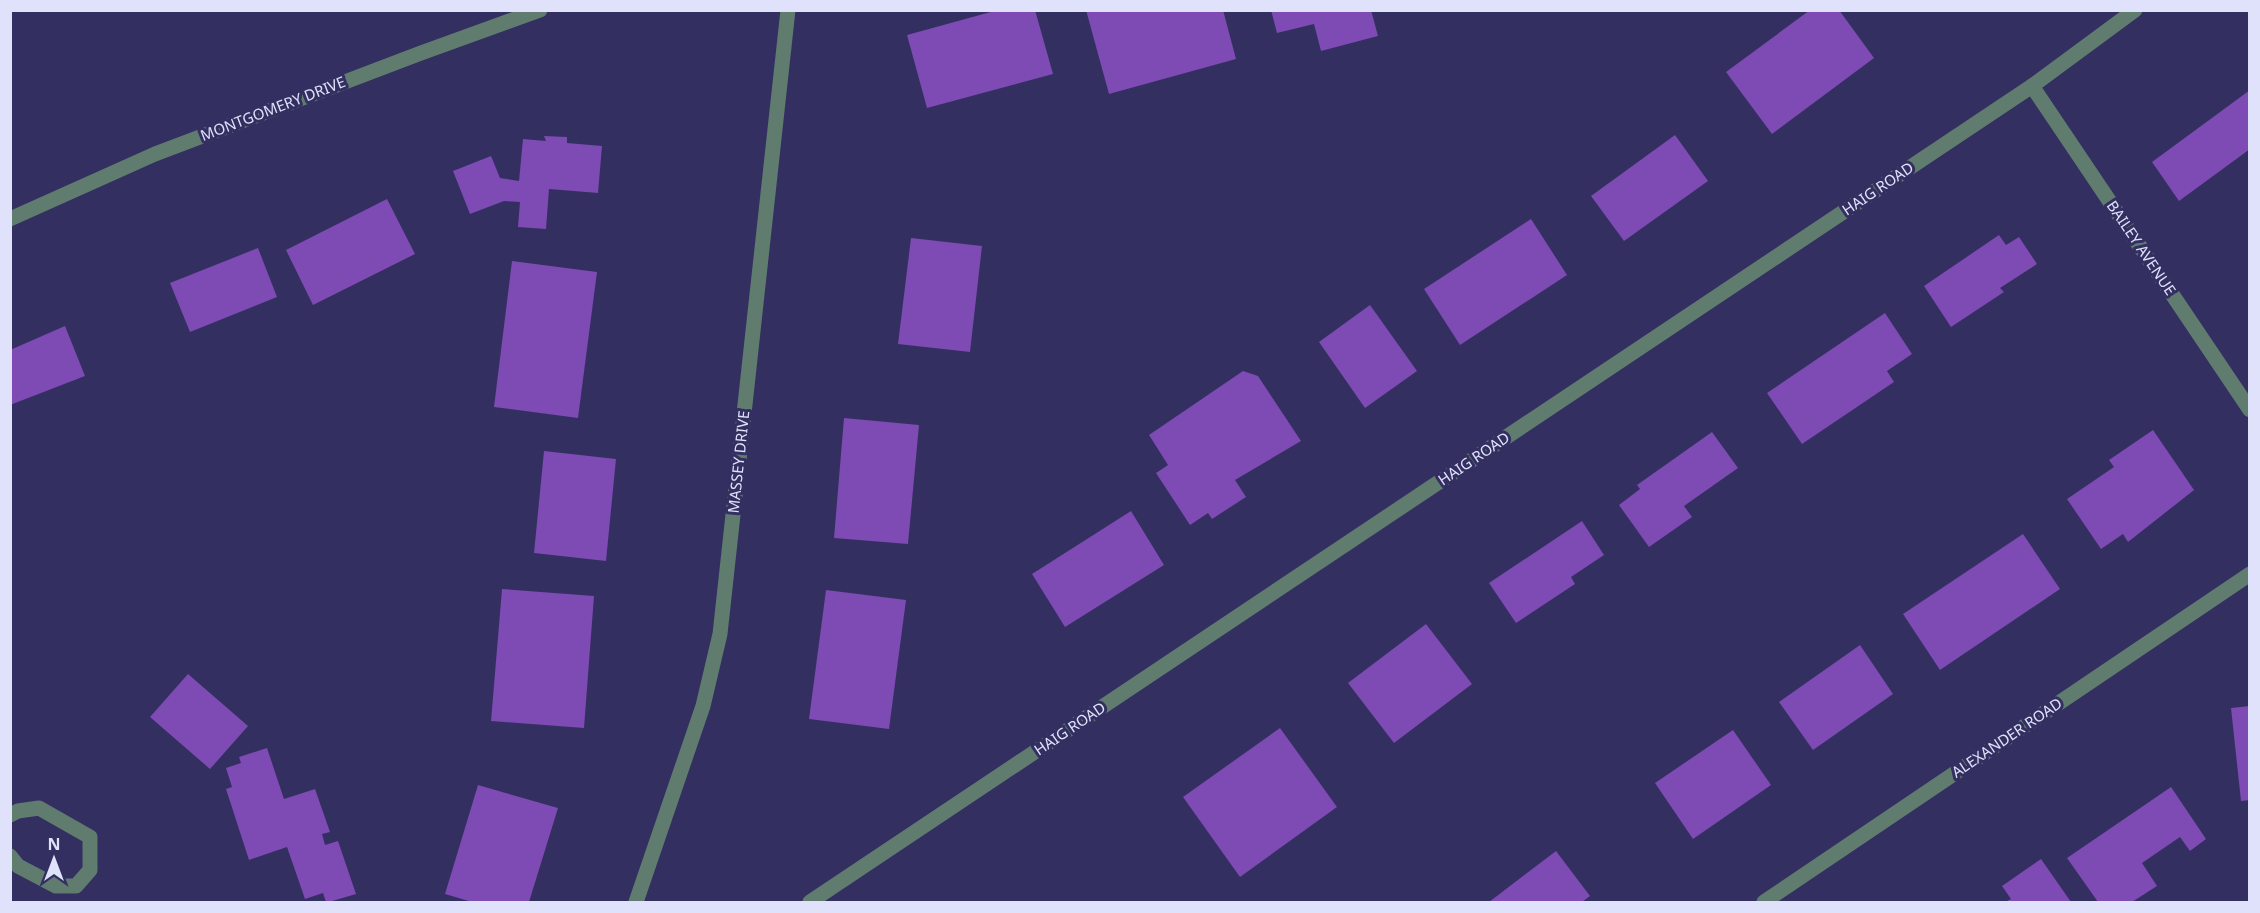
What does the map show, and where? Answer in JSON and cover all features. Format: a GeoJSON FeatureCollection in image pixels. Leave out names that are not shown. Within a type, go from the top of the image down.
{"type":"FeatureCollection","features":[{"type":"Feature","properties":{"kind":"street","name":"MONTGOMERY DRIVE"},"geometry":{"type":"LineString","coordinates":[[10,219],[155,154],[421,52],[540,10]]}},
{"type":"Feature","properties":{"kind":"street","name":"MASSEY DRIVE"},"geometry":{"type":"LineString","coordinates":[[636,903],[703,706],[720,634],[788,10]]}},
{"type":"Feature","properties":{"kind":"street","name":"HAIG ROAD"},"geometry":{"type":"LineString","coordinates":[[810,903],[2032,86],[2135,10]]}},
{"type":"Feature","properties":{"kind":"street","name":"BAILEY AVENUE"},"geometry":{"type":"LineString","coordinates":[[2032,86],[2250,410]]}},
{"type":"Feature","properties":{"kind":"street","name":"ALEXANDER ROAD"},"geometry":{"type":"LineString","coordinates":[[1764,903],[2250,574]]}},
{"type":"Feature","properties":{"kind":"street"},"geometry":{"type":"LineString","coordinates":[[10,815],[18,811],[39,808],[90,837],[90,870],[76,885],[56,885],[18,867],[10,856]]}},
{"type":"Feature","properties":{"kind":"building"},"geometry":{"type":"Polygon","coordinates":[[[998,10],[1035,10],[1053,74],[927,108],[907,35],[998,10]]]}},
{"type":"Feature","properties":{"kind":"building"},"geometry":{"type":"Polygon","coordinates":[[[1086,10],[1223,10],[1236,59],[1109,94],[1086,10]]]}},
{"type":"Feature","properties":{"kind":"building"},"geometry":{"type":"Polygon","coordinates":[[[1271,10],[1371,10],[1378,36],[1321,51],[1314,24],[1277,33],[1271,10]]]}},
{"type":"Feature","properties":{"kind":"building"},"geometry":{"type":"Polygon","coordinates":[[[1810,10],[1839,10],[1874,58],[1772,134],[1726,72],[1810,10]]]}},
{"type":"Feature","properties":{"kind":"building"},"geometry":{"type":"Polygon","coordinates":[[[2250,90],[2250,149],[2179,201],[2152,162],[2250,90]]]}},
{"type":"Feature","properties":{"kind":"building"},"geometry":{"type":"Polygon","coordinates":[[[1675,135],[1708,181],[1624,241],[1591,196],[1675,135]]]}},
{"type":"Feature","properties":{"kind":"building"},"geometry":{"type":"Polygon","coordinates":[[[544,136],[567,137],[567,143],[602,146],[598,193],[549,189],[546,229],[518,227],[520,202],[504,201],[470,214],[453,171],[491,156],[500,178],[519,181],[523,139],[546,141],[544,136]]]}},
{"type":"Feature","properties":{"kind":"building"},"geometry":{"type":"Polygon","coordinates":[[[387,199],[415,254],[313,305],[286,250],[387,199]]]}},
{"type":"Feature","properties":{"kind":"building"},"geometry":{"type":"Polygon","coordinates":[[[1531,219],[1567,275],[1460,345],[1424,289],[1531,219]]]}},
{"type":"Feature","properties":{"kind":"building"},"geometry":{"type":"Polygon","coordinates":[[[1999,235],[2006,245],[2019,237],[2037,264],[2000,288],[2004,292],[1951,327],[1924,286],[1999,235]]]}},
{"type":"Feature","properties":{"kind":"building"},"geometry":{"type":"Polygon","coordinates":[[[911,238],[982,246],[970,352],[898,344],[911,238]]]}},
{"type":"Feature","properties":{"kind":"building"},"geometry":{"type":"Polygon","coordinates":[[[258,248],[277,297],[190,332],[170,283],[258,248]]]}},
{"type":"Feature","properties":{"kind":"building"},"geometry":{"type":"Polygon","coordinates":[[[512,261],[597,272],[578,418],[494,407],[512,261]]]}},
{"type":"Feature","properties":{"kind":"building"},"geometry":{"type":"Polygon","coordinates":[[[1370,305],[1417,371],[1365,408],[1319,342],[1370,305]]]}},
{"type":"Feature","properties":{"kind":"building"},"geometry":{"type":"Polygon","coordinates":[[[1885,313],[1912,354],[1887,371],[1894,382],[1802,444],[1767,393],[1885,313]]]}},
{"type":"Feature","properties":{"kind":"building"},"geometry":{"type":"Polygon","coordinates":[[[65,326],[85,376],[10,405],[10,350],[65,326]]]}},
{"type":"Feature","properties":{"kind":"building"},"geometry":{"type":"Polygon","coordinates":[[[1243,371],[1258,376],[1301,441],[1235,480],[1246,497],[1212,519],[1208,513],[1190,525],[1156,473],[1168,465],[1149,435],[1243,371]]]}},
{"type":"Feature","properties":{"kind":"building"},"geometry":{"type":"Polygon","coordinates":[[[844,418],[919,425],[908,544],[834,538],[844,418]]]}},
{"type":"Feature","properties":{"kind":"building"},"geometry":{"type":"Polygon","coordinates":[[[2153,430],[2194,490],[2128,542],[2123,534],[2101,549],[2067,499],[2114,467],[2109,460],[2153,430]]]}},
{"type":"Feature","properties":{"kind":"building"},"geometry":{"type":"Polygon","coordinates":[[[1712,432],[1738,468],[1684,506],[1692,517],[1649,547],[1619,505],[1640,489],[1637,485],[1712,432]]]}},
{"type":"Feature","properties":{"kind":"building"},"geometry":{"type":"Polygon","coordinates":[[[544,451],[616,459],[606,561],[534,553],[544,451]]]}},
{"type":"Feature","properties":{"kind":"building"},"geometry":{"type":"Polygon","coordinates":[[[1131,511],[1164,565],[1065,627],[1032,574],[1131,511]]]}},
{"type":"Feature","properties":{"kind":"building"},"geometry":{"type":"Polygon","coordinates":[[[1582,521],[1604,555],[1571,577],[1575,584],[1516,623],[1489,583],[1582,521]]]}},
{"type":"Feature","properties":{"kind":"building"},"geometry":{"type":"Polygon","coordinates":[[[2023,534],[2060,589],[1940,670],[1903,614],[2023,534]]]}},
{"type":"Feature","properties":{"kind":"building"},"geometry":{"type":"Polygon","coordinates":[[[502,589],[594,596],[584,728],[491,721],[502,589]]]}},
{"type":"Feature","properties":{"kind":"building"},"geometry":{"type":"Polygon","coordinates":[[[826,590],[906,600],[889,729],[809,719],[826,590]]]}},
{"type":"Feature","properties":{"kind":"building"},"geometry":{"type":"Polygon","coordinates":[[[1426,624],[1472,684],[1394,743],[1348,683],[1426,624]]]}},
{"type":"Feature","properties":{"kind":"building"},"geometry":{"type":"Polygon","coordinates":[[[1860,645],[1893,694],[1813,750],[1779,702],[1860,645]]]}},
{"type":"Feature","properties":{"kind":"building"},"geometry":{"type":"Polygon","coordinates":[[[188,674],[248,726],[210,769],[150,717],[188,674]]]}},
{"type":"Feature","properties":{"kind":"building"},"geometry":{"type":"Polygon","coordinates":[[[2250,706],[2250,800],[2241,801],[2231,708],[2250,706]]]}},
{"type":"Feature","properties":{"kind":"building"},"geometry":{"type":"Polygon","coordinates":[[[1280,728],[1337,807],[1240,877],[1183,797],[1280,728]]]}},
{"type":"Feature","properties":{"kind":"building"},"geometry":{"type":"Polygon","coordinates":[[[1733,730],[1771,785],[1693,839],[1655,783],[1733,730]]]}},
{"type":"Feature","properties":{"kind":"building"},"geometry":{"type":"Polygon","coordinates":[[[267,748],[284,799],[315,789],[330,832],[322,834],[325,845],[338,841],[356,894],[329,902],[326,902],[323,893],[305,899],[287,847],[249,860],[226,789],[232,787],[226,768],[241,763],[239,757],[267,748]]]}},
{"type":"Feature","properties":{"kind":"building"},"geometry":{"type":"Polygon","coordinates":[[[478,785],[558,808],[529,902],[472,902],[445,894],[478,785]]]}},
{"type":"Feature","properties":{"kind":"building"},"geometry":{"type":"Polygon","coordinates":[[[2171,787],[2206,839],[2190,851],[2180,837],[2142,863],[2157,886],[2132,902],[2098,902],[2067,858],[2171,787]]]}},
{"type":"Feature","properties":{"kind":"building"},"geometry":{"type":"Polygon","coordinates":[[[1556,851],[1590,896],[1582,902],[1489,902],[1556,851]]]}},
{"type":"Feature","properties":{"kind":"building"},"geometry":{"type":"Polygon","coordinates":[[[2041,859],[2071,902],[2005,902],[2011,899],[2002,886],[2041,859]]]}}]}
